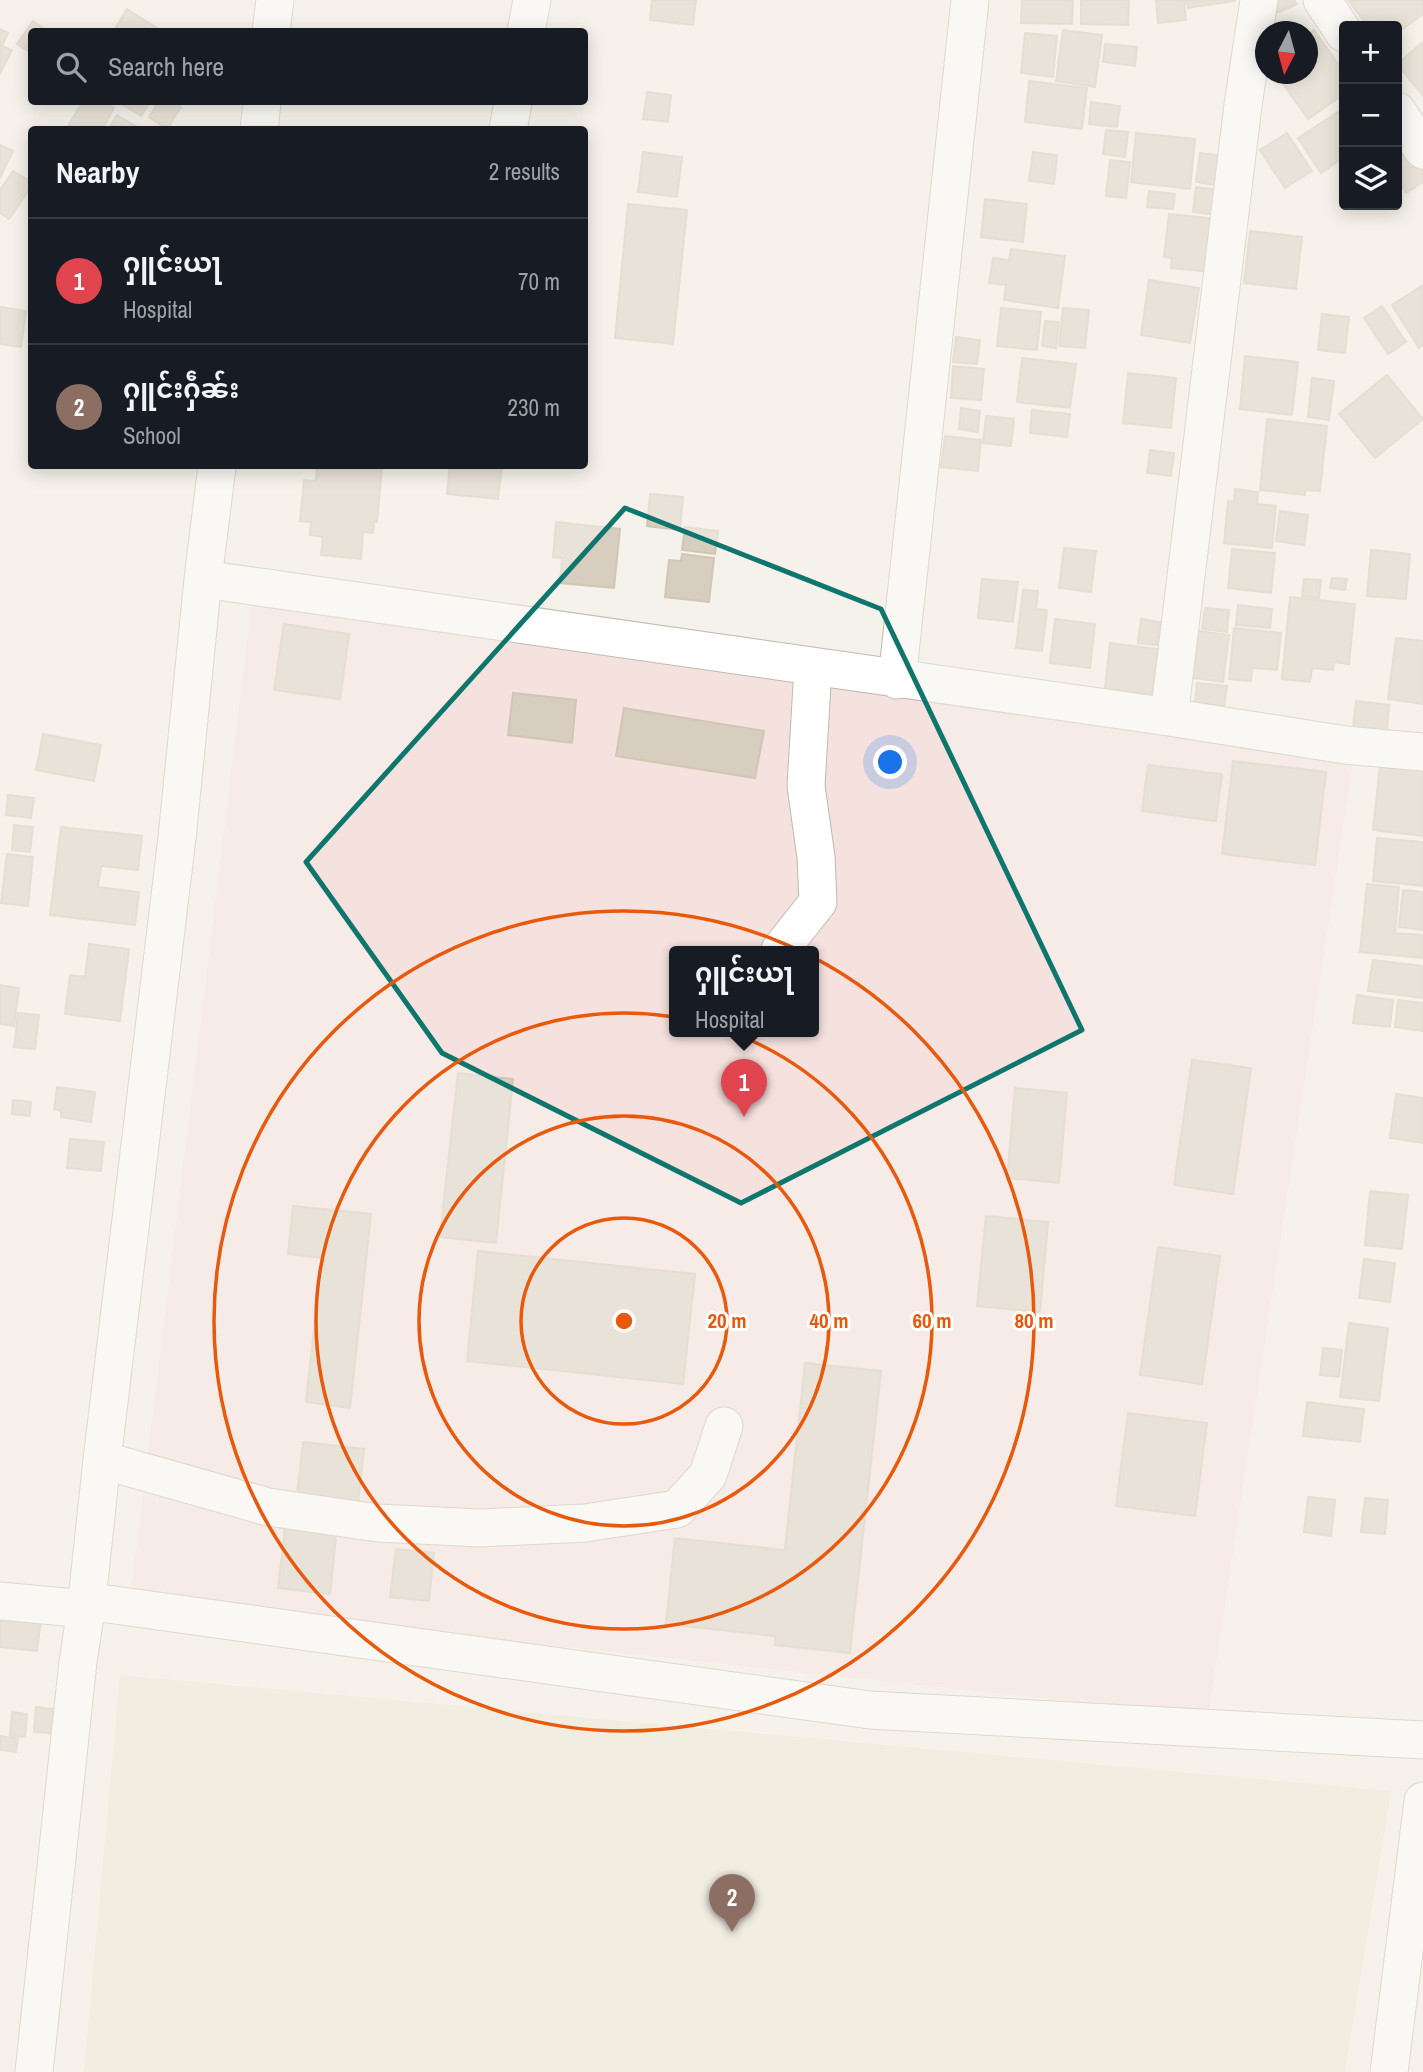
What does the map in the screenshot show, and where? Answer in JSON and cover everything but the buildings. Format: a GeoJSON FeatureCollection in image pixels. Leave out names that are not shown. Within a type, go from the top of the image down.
{"type":"FeatureCollection","features":[{"type":"Feature","properties":{"kind":"street"},"geometry":{"type":"LineString","coordinates":[[272,28],[275,0]]}},
{"type":"Feature","properties":{"kind":"street"},"geometry":{"type":"LineString","coordinates":[[527,28],[532,0]]}},
{"type":"Feature","properties":{"kind":"street"},"geometry":{"type":"LineString","coordinates":[[897,680],[970,0]]}},
{"type":"Feature","properties":{"kind":"street"},"geometry":{"type":"LineString","coordinates":[[1169,717],[1241,118],[1259,0]]}},
{"type":"Feature","properties":{"kind":"street"},"geometry":{"type":"LineString","coordinates":[[1322,0],[1339,26]]}},
{"type":"Feature","properties":{"kind":"street"},"geometry":{"type":"LineString","coordinates":[[259,126],[262,105]]}},
{"type":"Feature","properties":{"kind":"street"},"geometry":{"type":"LineString","coordinates":[[509,126],[512,105]]}},
{"type":"Feature","properties":{"kind":"street"},"geometry":{"type":"LineString","coordinates":[[1402,118],[1423,150]]}},
{"type":"Feature","properties":{"kind":"street"},"geometry":{"type":"LineString","coordinates":[[34,2072],[78,1662],[177,838],[217,469]]}},
{"type":"Feature","properties":{"kind":"street"},"geometry":{"type":"LineString","coordinates":[[203,579],[1169,717],[1345,745],[1423,752]]}},
{"type":"Feature","properties":{"kind":"street"},"geometry":{"type":"LineString","coordinates":[[783,946],[818,902],[816,858],[806,786],[813,668]]}},
{"type":"Feature","properties":{"kind":"street"},"geometry":{"type":"LineString","coordinates":[[102,1460],[268,1507],[378,1523],[480,1528],[585,1523],[677,1509],[708,1475],[724,1426]]}},
{"type":"Feature","properties":{"kind":"street"},"geometry":{"type":"LineString","coordinates":[[0,1601],[86,1605],[870,1710],[1423,1740]]}},
{"type":"Feature","properties":{"kind":"street"},"geometry":{"type":"LineString","coordinates":[[1389,2072],[1423,1801]]}},
{"type":"Feature","properties":{"kind":"highlighted area"},"geometry":{"type":"Polygon","coordinates":[[[625,508],[881,609],[1082,1030],[741,1203],[442,1053],[306,862],[625,508]]]}},
{"type":"Feature","properties":{"kind":"shaded area"},"geometry":{"type":"Polygon","coordinates":[[[252,602],[1353,762],[1208,1716],[130,1600],[252,602]]]}},
{"type":"Feature","properties":{"kind":"shaded area"},"geometry":{"type":"Polygon","coordinates":[[[120,1675],[1391,1791],[1345,2072],[84,2072],[120,1675]]]}},
{"type":"Feature","properties":{"kind":"place","name":"ႁူင်းယႃ"},"geometry":{"type":"Point","coordinates":[744,1117]}},
{"type":"Feature","properties":{"kind":"place","name":"ႁူင်းႁဵၼ်း"},"geometry":{"type":"Point","coordinates":[732,1932]}}]}
